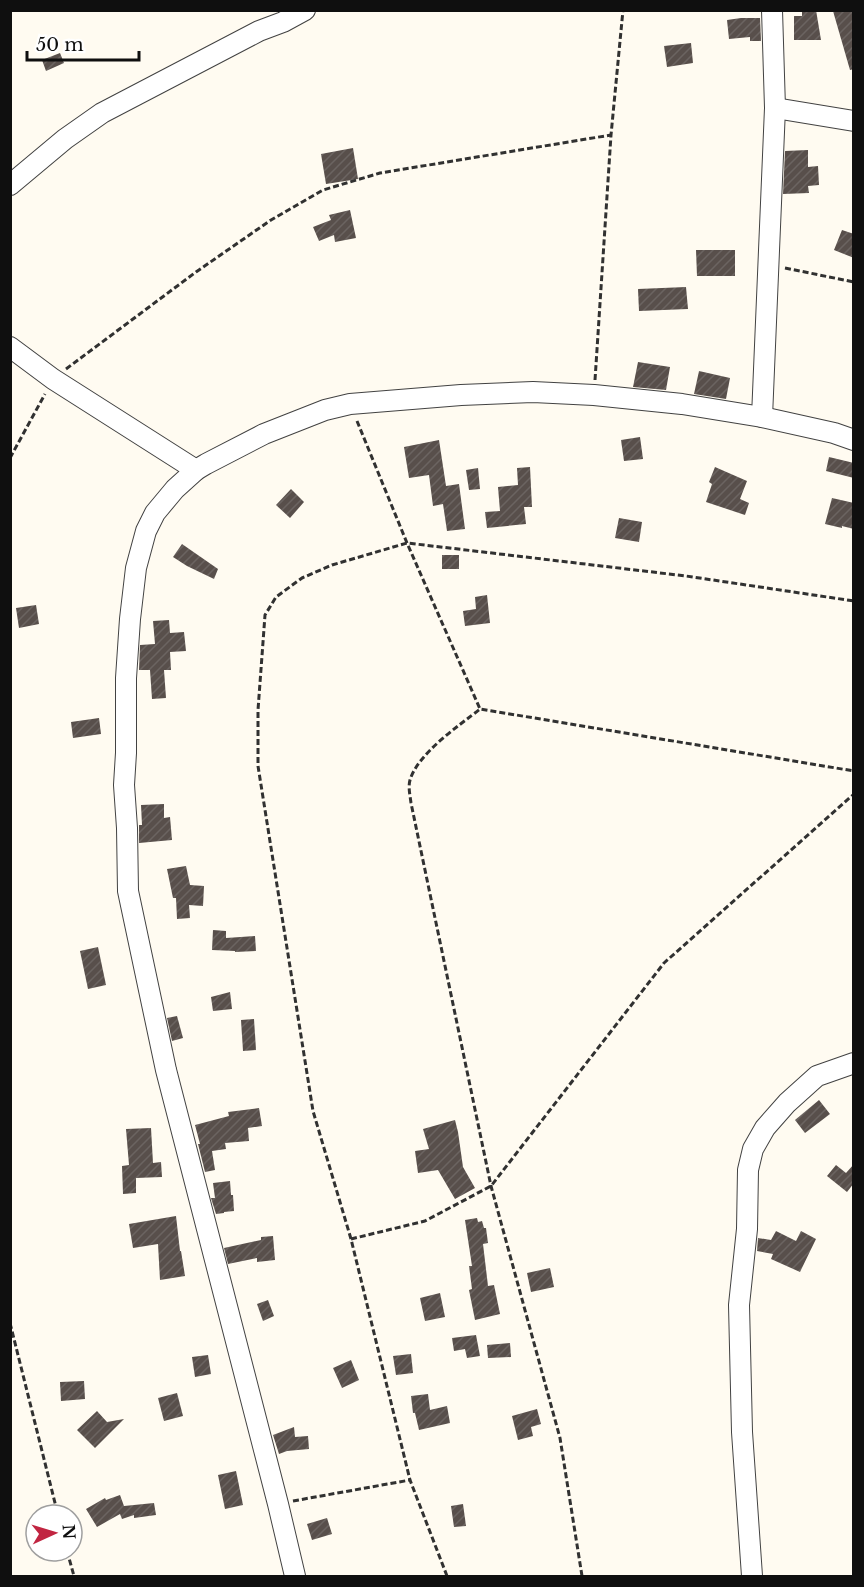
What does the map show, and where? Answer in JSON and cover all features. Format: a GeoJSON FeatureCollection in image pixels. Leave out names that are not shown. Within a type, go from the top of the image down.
{"type":"FeatureCollection","features":[{"type":"Feature","properties":{"kind":"street"},"geometry":{"type":"LineString","coordinates":[[10,185],[65,139],[102,113],[259,31],[305,10]]}},
{"type":"Feature","properties":{"kind":"street"},"geometry":{"type":"LineString","coordinates":[[762,417],[775,108],[772,10]]}},
{"type":"Feature","properties":{"kind":"street"},"geometry":{"type":"LineString","coordinates":[[775,108],[854,121]]}},
{"type":"Feature","properties":{"kind":"street"},"geometry":{"type":"LineString","coordinates":[[10,348],[53,379],[196,470]]}},
{"type":"Feature","properties":{"kind":"street"},"geometry":{"type":"LineString","coordinates":[[295,1576],[165,1070],[128,891],[124,785],[126,678],[136,568],[146,531],[155,513],[175,489],[196,470],[264,434],[325,410],[350,404],[533,392],[594,395],[682,404],[762,417],[834,433],[854,440]]}},
{"type":"Feature","properties":{"kind":"street"},"geometry":{"type":"LineString","coordinates":[[752,1576],[741,1432],[740,1305],[747,1229],[748,1170],[753,1149],[765,1128],[787,1103],[817,1076],[854,1063]]}},
{"type":"Feature","properties":{"kind":"path"},"geometry":{"type":"LineString","coordinates":[[594,395],[611,135],[623,10]]}},
{"type":"Feature","properties":{"kind":"path"},"geometry":{"type":"LineString","coordinates":[[10,458],[53,379],[196,272],[271,220],[324,190],[380,172],[611,135]]}},
{"type":"Feature","properties":{"kind":"path"},"geometry":{"type":"LineString","coordinates":[[769,264],[854,282]]}},
{"type":"Feature","properties":{"kind":"path"},"geometry":{"type":"LineString","coordinates":[[350,404],[407,543],[480,709]]}},
{"type":"Feature","properties":{"kind":"path"},"geometry":{"type":"LineString","coordinates":[[447,1576],[410,1480],[351,1239],[313,1111],[258,766],[258,710],[265,615],[276,597],[302,578],[332,565],[407,543],[686,576],[854,601]]}},
{"type":"Feature","properties":{"kind":"path"},"geometry":{"type":"LineString","coordinates":[[582,1576],[560,1438],[491,1186],[409,790],[410,778],[425,755],[480,709],[854,771]]}},
{"type":"Feature","properties":{"kind":"path"},"geometry":{"type":"LineString","coordinates":[[351,1239],[425,1221],[491,1186],[664,963],[854,794]]}},
{"type":"Feature","properties":{"kind":"path"},"geometry":{"type":"LineString","coordinates":[[10,1323],[55,1503]]}},
{"type":"Feature","properties":{"kind":"path"},"geometry":{"type":"LineString","coordinates":[[278,1504],[410,1480]]}},
{"type":"Feature","properties":{"kind":"building"},"geometry":{"type":"Polygon","coordinates":[[[802,10],[816,10],[821,40],[794,40],[794,16],[802,16],[802,10]]]}},
{"type":"Feature","properties":{"kind":"building"},"geometry":{"type":"Polygon","coordinates":[[[833,11],[854,11],[854,69],[850,70],[833,11]]]}},
{"type":"Feature","properties":{"kind":"building"},"geometry":{"type":"Polygon","coordinates":[[[760,18],[761,41],[750,41],[750,37],[729,39],[727,20],[760,18]]]}},
{"type":"Feature","properties":{"kind":"building"},"geometry":{"type":"Polygon","coordinates":[[[691,43],[693,63],[667,67],[664,46],[691,43]]]}},
{"type":"Feature","properties":{"kind":"building"},"geometry":{"type":"Polygon","coordinates":[[[60,53],[64,63],[46,71],[42,60],[60,53]]]}},
{"type":"Feature","properties":{"kind":"building"},"geometry":{"type":"Polygon","coordinates":[[[353,148],[358,179],[326,184],[321,154],[353,148]]]}},
{"type":"Feature","properties":{"kind":"building"},"geometry":{"type":"Polygon","coordinates":[[[808,150],[808,167],[818,166],[819,185],[808,186],[809,193],[783,194],[785,151],[808,150]]]}},
{"type":"Feature","properties":{"kind":"building"},"geometry":{"type":"Polygon","coordinates":[[[350,210],[356,238],[335,242],[334,235],[319,241],[313,227],[331,220],[329,215],[350,210]]]}},
{"type":"Feature","properties":{"kind":"building"},"geometry":{"type":"Polygon","coordinates":[[[842,230],[854,234],[854,258],[834,250],[842,230]]]}},
{"type":"Feature","properties":{"kind":"building"},"geometry":{"type":"Polygon","coordinates":[[[696,250],[735,250],[735,276],[697,276],[696,250]]]}},
{"type":"Feature","properties":{"kind":"building"},"geometry":{"type":"Polygon","coordinates":[[[686,287],[688,309],[639,311],[638,289],[686,287]]]}},
{"type":"Feature","properties":{"kind":"building"},"geometry":{"type":"Polygon","coordinates":[[[638,362],[670,367],[666,390],[633,387],[638,362]]]}},
{"type":"Feature","properties":{"kind":"building"},"geometry":{"type":"Polygon","coordinates":[[[699,371],[730,378],[726,399],[694,394],[699,371]]]}},
{"type":"Feature","properties":{"kind":"building"},"geometry":{"type":"Polygon","coordinates":[[[640,437],[643,459],[624,461],[621,440],[640,437]]]}},
{"type":"Feature","properties":{"kind":"building"},"geometry":{"type":"Polygon","coordinates":[[[439,440],[446,486],[459,484],[465,529],[447,531],[443,504],[433,506],[429,475],[409,478],[404,447],[439,440]]]}},
{"type":"Feature","properties":{"kind":"building"},"geometry":{"type":"Polygon","coordinates":[[[829,457],[854,463],[854,478],[826,471],[829,457]]]}},
{"type":"Feature","properties":{"kind":"building"},"geometry":{"type":"Polygon","coordinates":[[[530,467],[532,507],[524,507],[526,524],[487,528],[485,512],[500,511],[498,487],[518,485],[517,468],[530,467]]]}},
{"type":"Feature","properties":{"kind":"building"},"geometry":{"type":"Polygon","coordinates":[[[715,467],[747,481],[740,499],[749,503],[745,515],[706,502],[712,484],[709,482],[715,467]]]}},
{"type":"Feature","properties":{"kind":"building"},"geometry":{"type":"Polygon","coordinates":[[[478,468],[480,489],[469,490],[466,470],[478,468]]]}},
{"type":"Feature","properties":{"kind":"building"},"geometry":{"type":"Polygon","coordinates":[[[291,489],[304,502],[290,518],[276,505],[291,489]]]}},
{"type":"Feature","properties":{"kind":"building"},"geometry":{"type":"Polygon","coordinates":[[[832,498],[854,503],[854,529],[825,524],[832,498]]]}},
{"type":"Feature","properties":{"kind":"building"},"geometry":{"type":"Polygon","coordinates":[[[619,518],[642,522],[639,542],[615,538],[619,518]]]}},
{"type":"Feature","properties":{"kind":"building"},"geometry":{"type":"Polygon","coordinates":[[[182,544],[218,569],[214,579],[173,557],[182,544]]]}},
{"type":"Feature","properties":{"kind":"building"},"geometry":{"type":"Polygon","coordinates":[[[442,555],[459,555],[459,569],[442,569],[442,555]]]}},
{"type":"Feature","properties":{"kind":"building"},"geometry":{"type":"Polygon","coordinates":[[[487,595],[490,623],[465,626],[463,611],[476,609],[475,597],[487,595]]]}},
{"type":"Feature","properties":{"kind":"building"},"geometry":{"type":"Polygon","coordinates":[[[36,605],[39,624],[19,628],[16,608],[36,605]]]}},
{"type":"Feature","properties":{"kind":"building"},"geometry":{"type":"Polygon","coordinates":[[[169,620],[170,633],[184,632],[186,651],[170,652],[171,670],[164,670],[166,698],[152,699],[150,670],[139,670],[140,645],[155,644],[153,621],[169,620]]]}},
{"type":"Feature","properties":{"kind":"building"},"geometry":{"type":"Polygon","coordinates":[[[99,718],[101,734],[73,738],[71,722],[99,718]]]}},
{"type":"Feature","properties":{"kind":"building"},"geometry":{"type":"Polygon","coordinates":[[[164,804],[164,818],[170,817],[172,840],[139,843],[139,825],[142,825],[141,805],[164,804]]]}},
{"type":"Feature","properties":{"kind":"building"},"geometry":{"type":"Polygon","coordinates":[[[186,866],[190,885],[204,886],[203,906],[189,905],[190,918],[177,919],[176,898],[173,898],[167,869],[186,866]]]}},
{"type":"Feature","properties":{"kind":"building"},"geometry":{"type":"Polygon","coordinates":[[[213,930],[226,931],[226,938],[255,936],[256,951],[212,950],[213,930]]]}},
{"type":"Feature","properties":{"kind":"building"},"geometry":{"type":"Polygon","coordinates":[[[98,947],[106,985],[88,989],[80,951],[98,947]]]}},
{"type":"Feature","properties":{"kind":"building"},"geometry":{"type":"Polygon","coordinates":[[[230,992],[232,1009],[213,1011],[211,997],[230,992]]]}},
{"type":"Feature","properties":{"kind":"building"},"geometry":{"type":"Polygon","coordinates":[[[177,1016],[183,1038],[172,1041],[167,1018],[177,1016]]]}},
{"type":"Feature","properties":{"kind":"building"},"geometry":{"type":"Polygon","coordinates":[[[254,1019],[256,1050],[243,1051],[241,1020],[254,1019]]]}},
{"type":"Feature","properties":{"kind":"building"},"geometry":{"type":"Polygon","coordinates":[[[819,1100],[830,1114],[805,1133],[795,1120],[819,1100]]]}},
{"type":"Feature","properties":{"kind":"building"},"geometry":{"type":"Polygon","coordinates":[[[259,1108],[262,1126],[248,1128],[249,1141],[225,1143],[226,1149],[212,1151],[215,1170],[205,1172],[195,1125],[229,1116],[228,1112],[259,1108]]]}},
{"type":"Feature","properties":{"kind":"building"},"geometry":{"type":"Polygon","coordinates":[[[455,1120],[463,1167],[475,1188],[455,1199],[438,1170],[418,1173],[415,1151],[429,1149],[423,1129],[455,1120]]]}},
{"type":"Feature","properties":{"kind":"building"},"geometry":{"type":"Polygon","coordinates":[[[151,1128],[153,1163],[161,1162],[162,1177],[136,1178],[136,1193],[123,1194],[122,1166],[129,1165],[126,1129],[151,1128]]]}},
{"type":"Feature","properties":{"kind":"building"},"geometry":{"type":"Polygon","coordinates":[[[854,1164],[854,1183],[847,1192],[827,1176],[836,1165],[846,1173],[854,1164]]]}},
{"type":"Feature","properties":{"kind":"building"},"geometry":{"type":"Polygon","coordinates":[[[230,1181],[234,1211],[216,1214],[211,1198],[215,1198],[213,1183],[230,1181]]]}},
{"type":"Feature","properties":{"kind":"building"},"geometry":{"type":"Polygon","coordinates":[[[176,1216],[185,1276],[160,1280],[158,1244],[133,1248],[129,1224],[176,1216]]]}},
{"type":"Feature","properties":{"kind":"building"},"geometry":{"type":"Polygon","coordinates":[[[477,1218],[478,1222],[482,1221],[486,1228],[488,1243],[483,1244],[488,1286],[494,1285],[500,1314],[475,1320],[469,1290],[472,1289],[469,1266],[472,1266],[465,1220],[477,1218]]]}},
{"type":"Feature","properties":{"kind":"building"},"geometry":{"type":"Polygon","coordinates":[[[776,1231],[796,1241],[801,1231],[816,1239],[800,1272],[771,1259],[773,1254],[757,1251],[758,1238],[771,1240],[776,1231]]]}},
{"type":"Feature","properties":{"kind":"building"},"geometry":{"type":"Polygon","coordinates":[[[273,1236],[275,1260],[257,1262],[257,1258],[228,1264],[224,1248],[261,1240],[261,1237],[273,1236]]]}},
{"type":"Feature","properties":{"kind":"building"},"geometry":{"type":"Polygon","coordinates":[[[550,1268],[554,1287],[531,1292],[527,1273],[550,1268]]]}},
{"type":"Feature","properties":{"kind":"building"},"geometry":{"type":"Polygon","coordinates":[[[440,1293],[445,1317],[425,1321],[420,1298],[440,1293]]]}},
{"type":"Feature","properties":{"kind":"building"},"geometry":{"type":"Polygon","coordinates":[[[268,1300],[274,1316],[263,1321],[257,1304],[268,1300]]]}},
{"type":"Feature","properties":{"kind":"building"},"geometry":{"type":"Polygon","coordinates":[[[476,1335],[480,1356],[467,1358],[465,1349],[454,1351],[452,1338],[476,1335]]]}},
{"type":"Feature","properties":{"kind":"building"},"geometry":{"type":"Polygon","coordinates":[[[510,1343],[511,1357],[488,1358],[487,1345],[510,1343]]]}},
{"type":"Feature","properties":{"kind":"building"},"geometry":{"type":"Polygon","coordinates":[[[411,1354],[413,1373],[396,1375],[393,1356],[411,1354]]]}},
{"type":"Feature","properties":{"kind":"building"},"geometry":{"type":"Polygon","coordinates":[[[208,1355],[211,1374],[195,1377],[192,1357],[208,1355]]]}},
{"type":"Feature","properties":{"kind":"building"},"geometry":{"type":"Polygon","coordinates":[[[351,1360],[359,1380],[342,1388],[333,1368],[351,1360]]]}},
{"type":"Feature","properties":{"kind":"building"},"geometry":{"type":"Polygon","coordinates":[[[84,1381],[85,1399],[61,1401],[60,1382],[84,1381]]]}},
{"type":"Feature","properties":{"kind":"building"},"geometry":{"type":"Polygon","coordinates":[[[177,1393],[183,1416],[164,1421],[158,1398],[177,1393]]]}},
{"type":"Feature","properties":{"kind":"building"},"geometry":{"type":"Polygon","coordinates":[[[428,1394],[430,1410],[447,1406],[450,1423],[419,1430],[415,1413],[413,1413],[411,1396],[428,1394]]]}},
{"type":"Feature","properties":{"kind":"building"},"geometry":{"type":"Polygon","coordinates":[[[537,1409],[541,1424],[531,1427],[533,1436],[518,1440],[512,1416],[537,1409]]]}},
{"type":"Feature","properties":{"kind":"building"},"geometry":{"type":"Polygon","coordinates":[[[97,1411],[107,1422],[124,1419],[95,1448],[77,1430],[97,1411]]]}},
{"type":"Feature","properties":{"kind":"building"},"geometry":{"type":"Polygon","coordinates":[[[294,1427],[295,1437],[308,1436],[309,1449],[279,1454],[273,1435],[294,1427]]]}},
{"type":"Feature","properties":{"kind":"building"},"geometry":{"type":"Polygon","coordinates":[[[236,1471],[243,1505],[225,1509],[218,1475],[236,1471]]]}},
{"type":"Feature","properties":{"kind":"building"},"geometry":{"type":"Polygon","coordinates":[[[120,1495],[124,1506],[154,1503],[156,1515],[134,1518],[134,1515],[122,1519],[120,1514],[97,1527],[86,1509],[105,1498],[106,1500],[120,1495]]]}},
{"type":"Feature","properties":{"kind":"building"},"geometry":{"type":"Polygon","coordinates":[[[463,1504],[466,1526],[454,1527],[451,1506],[463,1504]]]}},
{"type":"Feature","properties":{"kind":"building"},"geometry":{"type":"Polygon","coordinates":[[[327,1518],[332,1534],[312,1540],[307,1524],[327,1518]]]}}]}
